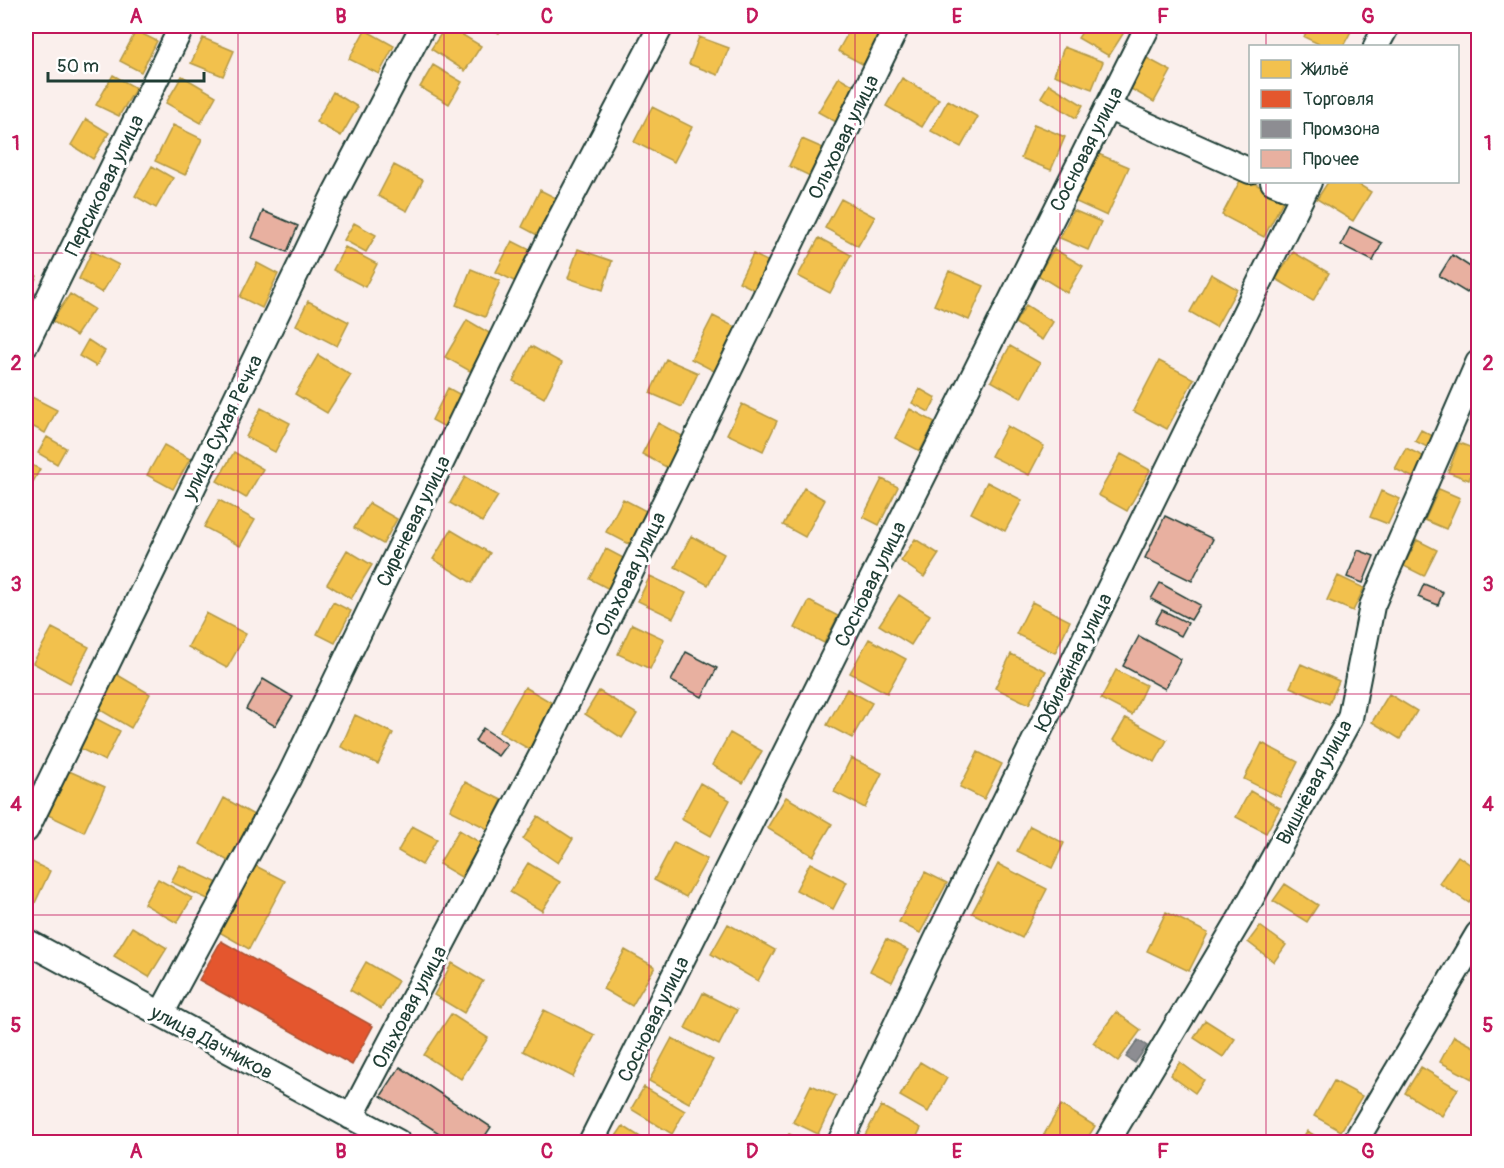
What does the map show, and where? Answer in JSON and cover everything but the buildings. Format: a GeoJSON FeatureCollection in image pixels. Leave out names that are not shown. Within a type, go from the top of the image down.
{"type":"FeatureCollection","features":[{"type":"Feature","properties":{"kind":"street","name":"Персиковая улица"},"geometry":{"type":"LineString","coordinates":[[26,344],[183,26]]}},
{"type":"Feature","properties":{"kind":"street","name":"улица Сухая Речка"},"geometry":{"type":"LineString","coordinates":[[26,830],[335,193],[423,26]]}},
{"type":"Feature","properties":{"kind":"street","name":"Сиреневая улица"},"geometry":{"type":"LineString","coordinates":[[161,1014],[289,777],[553,231],[662,26]]}},
{"type":"Feature","properties":{"kind":"street","name":"Сосновая улица"},"geometry":{"type":"LineString","coordinates":[[591,1143],[1148,26]]}},
{"type":"Feature","properties":{"kind":"street"},"geometry":{"type":"LineString","coordinates":[[1377,45],[1387,26]]}},
{"type":"Feature","properties":{"kind":"street","name":"Ольховая улица"},"geometry":{"type":"LineString","coordinates":[[351,1117],[542,756],[887,29]]}},
{"type":"Feature","properties":{"kind":"street"},"geometry":{"type":"LineString","coordinates":[[1107,107],[1249,170]]}},
{"type":"Feature","properties":{"kind":"street"},"geometry":{"type":"LineString","coordinates":[[1279,183],[1306,188]]}},
{"type":"Feature","properties":{"kind":"street","name":"Юбилейная улица"},"geometry":{"type":"LineString","coordinates":[[840,1143],[936,941],[1306,188]]}},
{"type":"Feature","properties":{"kind":"street","name":"Вишнёвая улица"},"geometry":{"type":"LineString","coordinates":[[1107,1143],[1240,919],[1350,718],[1372,606],[1479,363]]}},
{"type":"Feature","properties":{"kind":"street"},"geometry":{"type":"LineString","coordinates":[[1354,1143],[1479,934]]}},
{"type":"Feature","properties":{"kind":"street","name":"улица Дачников"},"geometry":{"type":"LineString","coordinates":[[26,941],[398,1143]]}}]}
